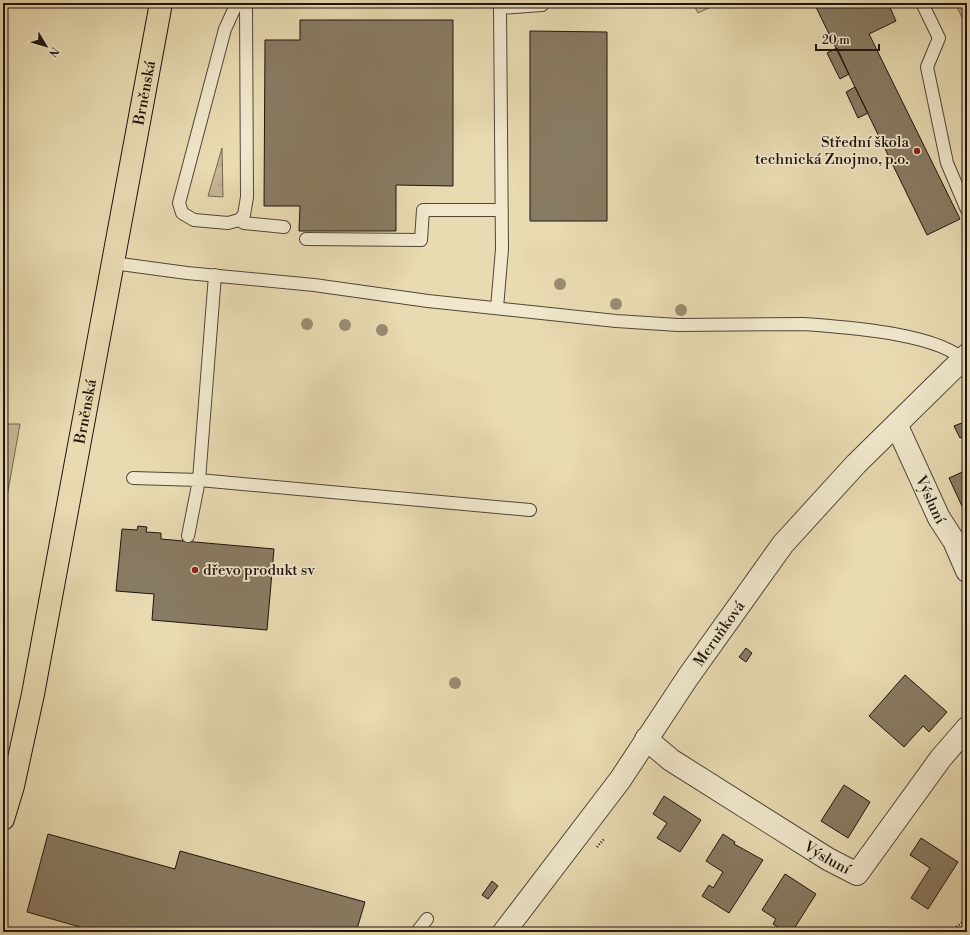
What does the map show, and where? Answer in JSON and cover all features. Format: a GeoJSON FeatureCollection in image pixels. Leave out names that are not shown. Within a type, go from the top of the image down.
{"type":"FeatureCollection","features":[{"type":"Feature","properties":{"kind":"main road","name":"Brněnská"},"geometry":{"type":"LineString","coordinates":[[3,819],[33,694],[161,3]]}},
{"type":"Feature","properties":{"kind":"street","name":"Meruňková"},"geometry":{"type":"LineString","coordinates":[[504,932],[620,780],[646,739],[734,610],[783,544],[856,464],[966,360]]}},
{"type":"Feature","properties":{"kind":"street","name":"Výsluní"},"geometry":{"type":"LineString","coordinates":[[897,426],[939,518],[954,541],[967,571]]}},
{"type":"Feature","properties":{"kind":"street","name":"Výsluní"},"geometry":{"type":"LineString","coordinates":[[646,739],[684,768],[822,855],[857,874],[941,758],[967,728]]}},
{"type":"Feature","properties":{"kind":"lane"},"geometry":{"type":"LineString","coordinates":[[237,3],[225,29],[179,203],[182,213],[194,220],[228,223],[239,220],[244,214],[247,197],[246,3]]}},
{"type":"Feature","properties":{"kind":"lane"},"geometry":{"type":"LineString","coordinates":[[497,308],[502,249],[500,8],[542,5],[543,3]]}},
{"type":"Feature","properties":{"kind":"lane"},"geometry":{"type":"LineString","coordinates":[[922,3],[939,38],[927,67],[947,163],[967,210]]}},
{"type":"Feature","properties":{"kind":"lane"},"geometry":{"type":"LineString","coordinates":[[306,239],[421,240],[423,210],[502,210]]}},
{"type":"Feature","properties":{"kind":"lane"},"geometry":{"type":"LineString","coordinates":[[239,220],[244,223],[284,227]]}},
{"type":"Feature","properties":{"kind":"lane"},"geometry":{"type":"LineString","coordinates":[[113,263],[314,285],[497,308],[651,324],[824,325],[924,340],[949,350],[966,360]]}},
{"type":"Feature","properties":{"kind":"lane"},"geometry":{"type":"LineString","coordinates":[[188,536],[200,480],[215,275]]}},
{"type":"Feature","properties":{"kind":"lane"},"geometry":{"type":"LineString","coordinates":[[133,478],[200,480],[530,510]]}},
{"type":"Feature","properties":{"kind":"lane"},"geometry":{"type":"LineString","coordinates":[[417,932],[428,919]]}},
{"type":"Feature","properties":{"kind":"path"},"geometry":{"type":"LineString","coordinates":[[594,848],[600,845],[608,833]]}},
{"type":"Feature","properties":{"kind":"path"},"geometry":{"type":"LineString","coordinates":[[949,932],[967,919]]}},
{"type":"Feature","properties":{"kind":"green space"},"geometry":{"type":"Polygon","coordinates":[[[693,3],[719,3],[698,13],[693,3]]]}},
{"type":"Feature","properties":{"kind":"green space"},"geometry":{"type":"Polygon","coordinates":[[[955,3],[967,3],[967,28],[955,3]]]}},
{"type":"Feature","properties":{"kind":"green space"},"geometry":{"type":"Polygon","coordinates":[[[222,148],[223,197],[208,196],[222,148]]]}},
{"type":"Feature","properties":{"kind":"green space"},"geometry":{"type":"Polygon","coordinates":[[[3,424],[20,424],[3,519],[3,424]]]}},
{"type":"Feature","properties":{"kind":"building"},"geometry":{"type":"Polygon","coordinates":[[[814,3],[854,3],[856,7],[863,3],[888,3],[896,21],[869,34],[960,219],[927,235],[814,3]]]}},
{"type":"Feature","properties":{"kind":"building"},"geometry":{"type":"Polygon","coordinates":[[[300,20],[453,20],[453,186],[396,185],[396,231],[299,231],[300,206],[264,206],[265,40],[300,40],[300,20]]]}},
{"type":"Feature","properties":{"kind":"building"},"geometry":{"type":"Polygon","coordinates":[[[530,31],[607,32],[607,221],[530,221],[530,31]]]}},
{"type":"Feature","properties":{"kind":"building"},"geometry":{"type":"Polygon","coordinates":[[[837,48],[849,74],[840,79],[827,53],[837,48]]]}},
{"type":"Feature","properties":{"kind":"building"},"geometry":{"type":"Polygon","coordinates":[[[855,87],[868,113],[858,118],[846,92],[855,87]]]}},
{"type":"Feature","properties":{"kind":"building"},"geometry":{"type":"Polygon","coordinates":[[[967,421],[967,435],[960,438],[954,426],[967,421]]]}},
{"type":"Feature","properties":{"kind":"building"},"geometry":{"type":"Polygon","coordinates":[[[967,470],[967,517],[949,478],[967,470]]]}},
{"type":"Feature","properties":{"kind":"building","name":"dřevo produkt sv"},"geometry":{"type":"Polygon","coordinates":[[[138,526],[147,527],[146,532],[161,533],[161,539],[274,549],[267,630],[152,620],[154,594],[116,591],[122,529],[137,530],[138,526]]]}},
{"type":"Feature","properties":{"kind":"building"},"geometry":{"type":"Polygon","coordinates":[[[746,648],[752,653],[746,662],[739,657],[746,648]]]}},
{"type":"Feature","properties":{"kind":"building"},"geometry":{"type":"Polygon","coordinates":[[[905,675],[947,712],[929,732],[923,726],[904,747],[869,716],[905,675]]]}},
{"type":"Feature","properties":{"kind":"building"},"geometry":{"type":"Polygon","coordinates":[[[844,785],[870,802],[848,838],[821,821],[844,785]]]}},
{"type":"Feature","properties":{"kind":"building"},"geometry":{"type":"Polygon","coordinates":[[[664,796],[701,820],[680,852],[657,838],[667,823],[653,814],[664,796]]]}},
{"type":"Feature","properties":{"kind":"building"},"geometry":{"type":"Polygon","coordinates":[[[48,834],[175,869],[180,851],[365,902],[356,932],[98,932],[27,912],[48,834]]]}},
{"type":"Feature","properties":{"kind":"building"},"geometry":{"type":"Polygon","coordinates":[[[723,834],[735,842],[734,844],[763,860],[729,913],[702,896],[709,885],[713,888],[723,872],[706,861],[723,834]]]}},
{"type":"Feature","properties":{"kind":"building"},"geometry":{"type":"Polygon","coordinates":[[[921,838],[958,862],[928,909],[911,898],[930,868],[910,855],[921,838]]]}},
{"type":"Feature","properties":{"kind":"building"},"geometry":{"type":"Polygon","coordinates":[[[785,874],[816,894],[792,932],[786,932],[773,924],[776,919],[762,910],[785,874]]]}},
{"type":"Feature","properties":{"kind":"building"},"geometry":{"type":"Polygon","coordinates":[[[492,881],[498,886],[488,899],[482,895],[492,881]]]}},
{"type":"Feature","properties":{"kind":"building"},"geometry":{"type":"Polygon","coordinates":[[[866,927],[874,932],[863,932],[866,927]]]}},
{"type":"Feature","properties":{"kind":"place","name":"Střední škola technická Znojmo, p.o."},"geometry":{"type":"Point","coordinates":[917,151]}},
{"type":"Feature","properties":{"kind":"place","name":"dřevo produkt sv"},"geometry":{"type":"Point","coordinates":[195,570]}}]}
